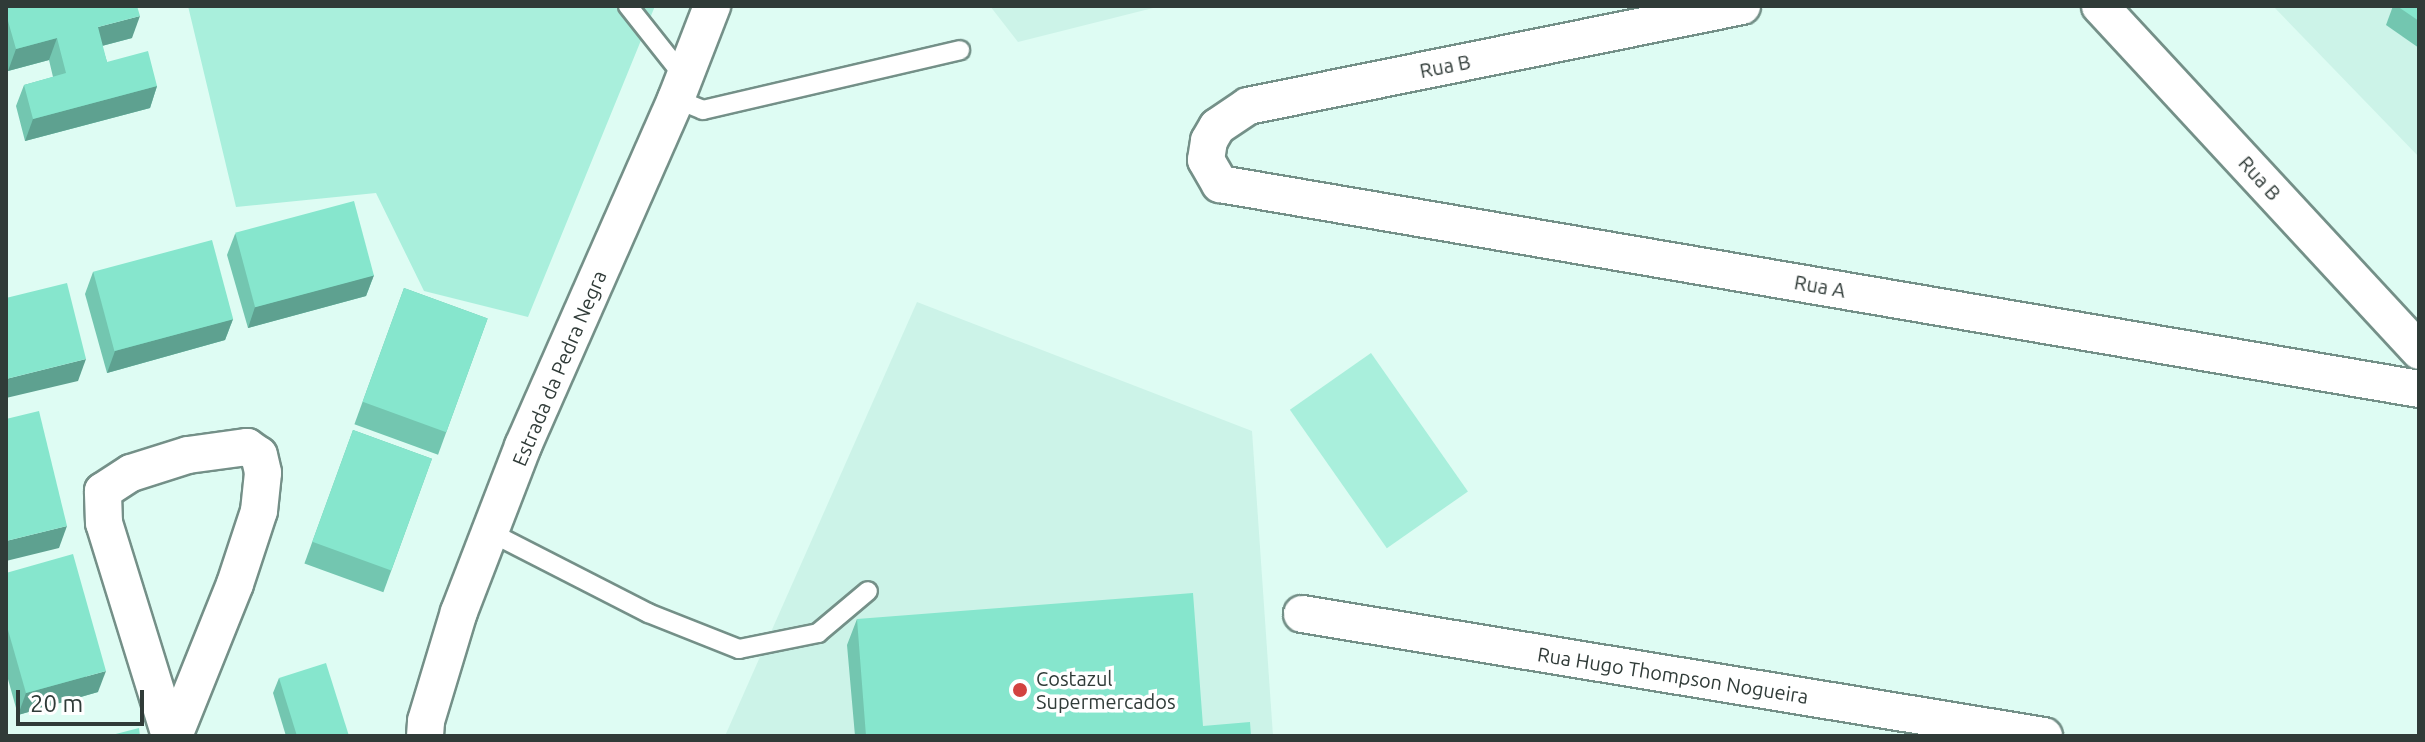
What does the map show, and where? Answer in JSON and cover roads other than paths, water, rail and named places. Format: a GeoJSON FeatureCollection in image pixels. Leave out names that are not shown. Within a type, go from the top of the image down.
{"type":"FeatureCollection","features":[{"type":"Feature","properties":{"kind":"street","name":"Estrada da Pedra Negra"},"geometry":{"type":"LineString","coordinates":[[425,736],[426,721],[459,612],[523,446],[680,89],[712,6]]}},
{"type":"Feature","properties":{"kind":"street","name":"Rua B"},"geometry":{"type":"LineString","coordinates":[[1220,184],[1206,160],[1209,141],[1226,118],[1248,106],[1742,6]]}},
{"type":"Feature","properties":{"kind":"street","name":"Rua B"},"geometry":{"type":"LineString","coordinates":[[2100,6],[2419,351]]}},
{"type":"Feature","properties":{"kind":"street","name":"Rua A"},"geometry":{"type":"LineString","coordinates":[[1220,184],[2419,389]]}},
{"type":"Feature","properties":{"kind":"street"},"geometry":{"type":"LineString","coordinates":[[247,447],[259,455],[263,473],[259,511],[235,584],[172,736],[104,523],[103,491],[131,473],[188,455],[247,447]]}},
{"type":"Feature","properties":{"kind":"street","name":"Rua Hugo Thompson Nogueira"},"geometry":{"type":"LineString","coordinates":[[1302,614],[2044,736]]}},
{"type":"Feature","properties":{"kind":"lane"},"geometry":{"type":"LineString","coordinates":[[628,6],[680,89],[703,110],[960,50]]}},
{"type":"Feature","properties":{"kind":"lane"},"geometry":{"type":"LineString","coordinates":[[490,532],[648,613],[739,649],[818,633],[868,591]]}},
{"type":"Feature","properties":{"kind":"place","name":"Costazul Supermercados"},"geometry":{"type":"Point","coordinates":[1020,690]}}]}
